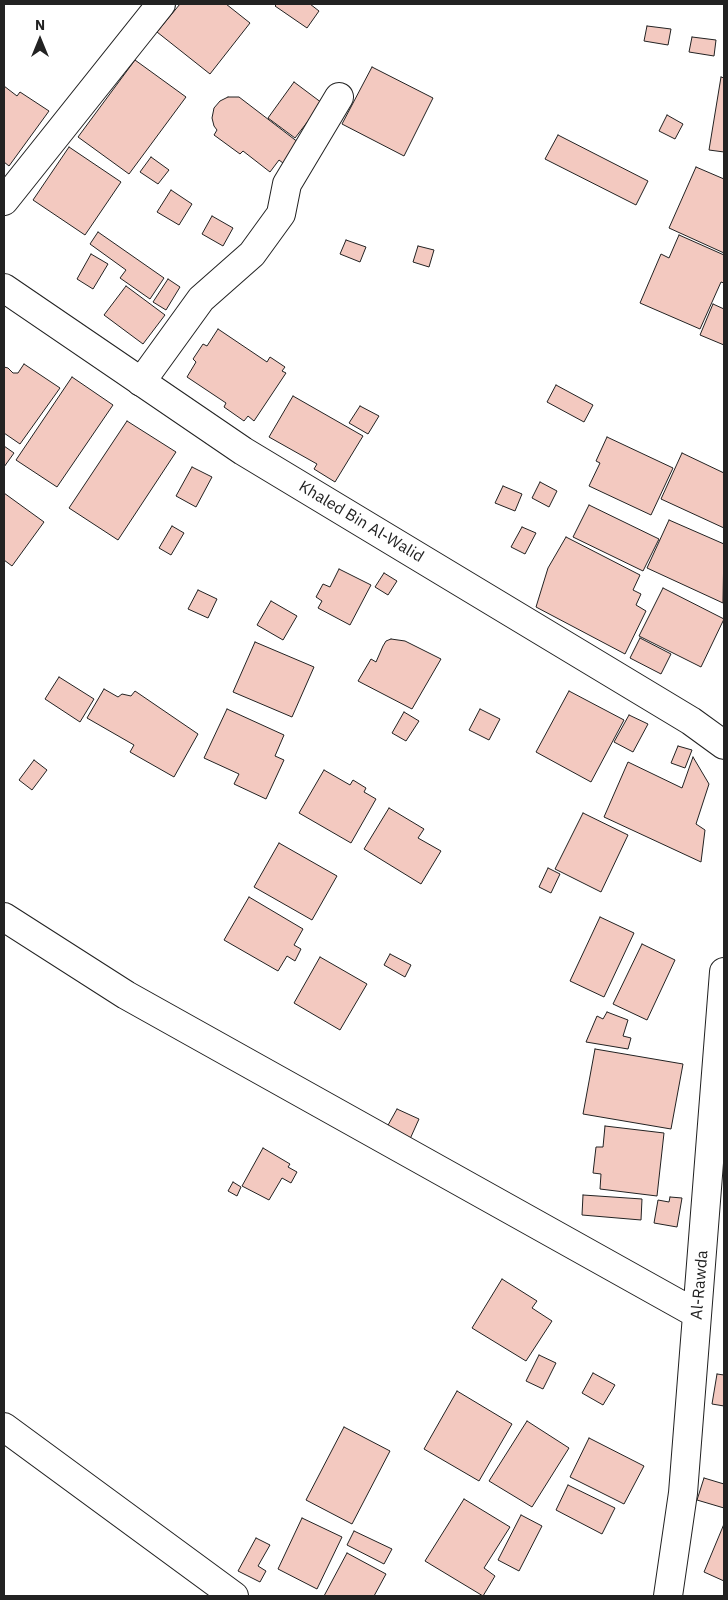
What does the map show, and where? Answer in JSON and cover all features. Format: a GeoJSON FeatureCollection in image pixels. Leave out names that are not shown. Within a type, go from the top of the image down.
{"type":"FeatureCollection","features":[{"type":"Feature","properties":{"kind":"street"},"geometry":{"type":"LineString","coordinates":[[4,201],[161,4]]}},
{"type":"Feature","properties":{"kind":"street"},"geometry":{"type":"LineString","coordinates":[[141,382],[201,299],[252,254],[281,214],[287,184],[339,97]]}},
{"type":"Feature","properties":{"kind":"street","name":"Khaled Bin Al-Walid"},"geometry":{"type":"LineString","coordinates":[[4,288],[243,451],[692,721],[724,745]]}},
{"type":"Feature","properties":{"kind":"street"},"geometry":{"type":"LineString","coordinates":[[4,917],[126,995],[697,1314]]}},
{"type":"Feature","properties":{"kind":"street","name":"Al-Rawda"},"geometry":{"type":"LineString","coordinates":[[668,1596],[683,1493],[724,972]]}},
{"type":"Feature","properties":{"kind":"street"},"geometry":{"type":"LineString","coordinates":[[4,1427],[234,1596]]}},
{"type":"Feature","properties":{"kind":"building"},"geometry":{"type":"Polygon","coordinates":[[[180,4],[226,4],[250,23],[210,74],[157,32],[180,4]]]}},
{"type":"Feature","properties":{"kind":"building"},"geometry":{"type":"Polygon","coordinates":[[[277,4],[310,4],[319,11],[307,28],[275,6],[277,4]]]}},
{"type":"Feature","properties":{"kind":"building"},"geometry":{"type":"Polygon","coordinates":[[[647,26],[671,29],[668,45],[644,41],[647,26]]]}},
{"type":"Feature","properties":{"kind":"building"},"geometry":{"type":"Polygon","coordinates":[[[692,37],[716,40],[714,56],[689,52],[692,37]]]}},
{"type":"Feature","properties":{"kind":"building"},"geometry":{"type":"Polygon","coordinates":[[[135,60],[186,97],[129,174],[78,137],[135,60]]]}},
{"type":"Feature","properties":{"kind":"building"},"geometry":{"type":"Polygon","coordinates":[[[372,67],[433,98],[404,156],[342,124],[372,67]]]}},
{"type":"Feature","properties":{"kind":"building"},"geometry":{"type":"Polygon","coordinates":[[[721,77],[724,78],[724,152],[709,150],[721,77]]]}},
{"type":"Feature","properties":{"kind":"building"},"geometry":{"type":"Polygon","coordinates":[[[294,82],[322,103],[295,138],[268,118],[294,82]]]}},
{"type":"Feature","properties":{"kind":"building"},"geometry":{"type":"Polygon","coordinates":[[[4,86],[17,96],[20,92],[49,111],[9,166],[4,162],[4,86]]]}},
{"type":"Feature","properties":{"kind":"building"},"geometry":{"type":"Polygon","coordinates":[[[228,97],[239,97],[307,149],[291,169],[279,160],[270,172],[243,151],[240,154],[214,135],[217,130],[212,118],[214,108],[220,101],[228,97]]]}},
{"type":"Feature","properties":{"kind":"building"},"geometry":{"type":"Polygon","coordinates":[[[667,115],[683,124],[675,139],[659,131],[667,115]]]}},
{"type":"Feature","properties":{"kind":"building"},"geometry":{"type":"Polygon","coordinates":[[[558,135],[648,181],[636,205],[545,159],[558,135]]]}},
{"type":"Feature","properties":{"kind":"building"},"geometry":{"type":"Polygon","coordinates":[[[69,147],[121,182],[85,235],[33,200],[69,147]]]}},
{"type":"Feature","properties":{"kind":"building"},"geometry":{"type":"Polygon","coordinates":[[[151,157],[169,170],[158,184],[140,172],[151,157]]]}},
{"type":"Feature","properties":{"kind":"building"},"geometry":{"type":"Polygon","coordinates":[[[696,167],[724,179],[724,253],[669,228],[696,167]]]}},
{"type":"Feature","properties":{"kind":"building"},"geometry":{"type":"Polygon","coordinates":[[[171,190],[192,204],[179,225],[157,212],[171,190]]]}},
{"type":"Feature","properties":{"kind":"building"},"geometry":{"type":"Polygon","coordinates":[[[212,216],[233,228],[223,246],[202,234],[212,216]]]}},
{"type":"Feature","properties":{"kind":"building"},"geometry":{"type":"Polygon","coordinates":[[[98,232],[164,278],[150,299],[120,278],[126,270],[90,244],[98,232]]]}},
{"type":"Feature","properties":{"kind":"building"},"geometry":{"type":"Polygon","coordinates":[[[679,235],[724,255],[724,283],[721,282],[700,329],[640,303],[661,254],[669,258],[679,235]]]}},
{"type":"Feature","properties":{"kind":"building"},"geometry":{"type":"Polygon","coordinates":[[[346,240],[366,247],[360,262],[340,254],[346,240]]]}},
{"type":"Feature","properties":{"kind":"building"},"geometry":{"type":"Polygon","coordinates":[[[418,246],[434,250],[429,267],[413,262],[418,246]]]}},
{"type":"Feature","properties":{"kind":"building"},"geometry":{"type":"Polygon","coordinates":[[[91,254],[108,264],[93,289],[77,279],[91,254]]]}},
{"type":"Feature","properties":{"kind":"building"},"geometry":{"type":"Polygon","coordinates":[[[168,279],[180,287],[166,310],[153,302],[168,279]]]}},
{"type":"Feature","properties":{"kind":"building"},"geometry":{"type":"Polygon","coordinates":[[[126,286],[165,315],[143,344],[104,315],[126,286]]]}},
{"type":"Feature","properties":{"kind":"building"},"geometry":{"type":"Polygon","coordinates":[[[713,304],[724,309],[724,345],[700,335],[713,304]]]}},
{"type":"Feature","properties":{"kind":"building"},"geometry":{"type":"Polygon","coordinates":[[[218,329],[267,362],[270,357],[285,367],[282,371],[286,373],[254,421],[248,416],[244,421],[224,407],[226,403],[187,377],[196,362],[193,359],[203,344],[207,346],[218,329]]]}},
{"type":"Feature","properties":{"kind":"building"},"geometry":{"type":"Polygon","coordinates":[[[24,364],[60,388],[20,444],[4,433],[4,367],[13,373],[18,373],[24,364]]]}},
{"type":"Feature","properties":{"kind":"building"},"geometry":{"type":"Polygon","coordinates":[[[72,377],[113,405],[57,487],[16,460],[72,377]]]}},
{"type":"Feature","properties":{"kind":"building"},"geometry":{"type":"Polygon","coordinates":[[[556,385],[593,405],[584,422],[547,402],[556,385]]]}},
{"type":"Feature","properties":{"kind":"building"},"geometry":{"type":"Polygon","coordinates":[[[293,396],[363,436],[335,482],[314,469],[317,464],[269,437],[293,396]]]}},
{"type":"Feature","properties":{"kind":"building"},"geometry":{"type":"Polygon","coordinates":[[[360,406],[379,416],[368,434],[349,423],[360,406]]]}},
{"type":"Feature","properties":{"kind":"building"},"geometry":{"type":"Polygon","coordinates":[[[127,421],[176,452],[118,540],[69,508],[127,421]]]}},
{"type":"Feature","properties":{"kind":"building"},"geometry":{"type":"Polygon","coordinates":[[[607,437],[673,468],[651,515],[589,486],[600,463],[596,461],[607,437]]]}},
{"type":"Feature","properties":{"kind":"building"},"geometry":{"type":"Polygon","coordinates":[[[4,446],[14,453],[4,467],[4,446]]]}},
{"type":"Feature","properties":{"kind":"building"},"geometry":{"type":"Polygon","coordinates":[[[682,453],[724,473],[724,528],[661,499],[682,453]]]}},
{"type":"Feature","properties":{"kind":"building"},"geometry":{"type":"Polygon","coordinates":[[[192,467],[212,477],[196,507],[176,496],[192,467]]]}},
{"type":"Feature","properties":{"kind":"building"},"geometry":{"type":"Polygon","coordinates":[[[540,482],[557,491],[549,507],[532,498],[540,482]]]}},
{"type":"Feature","properties":{"kind":"building"},"geometry":{"type":"Polygon","coordinates":[[[503,486],[522,494],[515,511],[495,503],[503,486]]]}},
{"type":"Feature","properties":{"kind":"building"},"geometry":{"type":"Polygon","coordinates":[[[4,493],[44,522],[12,566],[4,560],[4,493]]]}},
{"type":"Feature","properties":{"kind":"building"},"geometry":{"type":"Polygon","coordinates":[[[589,505],[659,539],[643,571],[573,537],[589,505]]]}},
{"type":"Feature","properties":{"kind":"building"},"geometry":{"type":"Polygon","coordinates":[[[669,520],[724,544],[723,603],[647,568],[669,520]]]}},
{"type":"Feature","properties":{"kind":"building"},"geometry":{"type":"Polygon","coordinates":[[[172,526],[184,533],[171,555],[159,548],[172,526]]]}},
{"type":"Feature","properties":{"kind":"building"},"geometry":{"type":"Polygon","coordinates":[[[522,527],[536,533],[525,554],[511,547],[522,527]]]}},
{"type":"Feature","properties":{"kind":"building"},"geometry":{"type":"Polygon","coordinates":[[[566,537],[640,575],[633,590],[641,594],[636,605],[646,611],[625,654],[536,607],[548,568],[566,537]]]}},
{"type":"Feature","properties":{"kind":"building"},"geometry":{"type":"Polygon","coordinates":[[[339,569],[371,585],[350,625],[318,608],[322,601],[316,597],[323,584],[330,587],[339,569]]]}},
{"type":"Feature","properties":{"kind":"building"},"geometry":{"type":"Polygon","coordinates":[[[384,573],[397,581],[388,595],[375,587],[384,573]]]}},
{"type":"Feature","properties":{"kind":"building"},"geometry":{"type":"Polygon","coordinates":[[[663,588],[724,619],[701,667],[639,636],[663,588]]]}},
{"type":"Feature","properties":{"kind":"building"},"geometry":{"type":"Polygon","coordinates":[[[198,590],[217,599],[208,618],[188,609],[198,590]]]}},
{"type":"Feature","properties":{"kind":"building"},"geometry":{"type":"Polygon","coordinates":[[[271,601],[297,616],[283,640],[257,625],[271,601]]]}},
{"type":"Feature","properties":{"kind":"building"},"geometry":{"type":"Polygon","coordinates":[[[640,638],[671,654],[661,674],[630,658],[640,638]]]}},
{"type":"Feature","properties":{"kind":"building"},"geometry":{"type":"Polygon","coordinates":[[[391,639],[405,641],[441,659],[412,709],[358,681],[371,659],[376,662],[386,641],[391,639]]]}},
{"type":"Feature","properties":{"kind":"building"},"geometry":{"type":"Polygon","coordinates":[[[255,642],[314,667],[292,717],[233,692],[255,642]]]}},
{"type":"Feature","properties":{"kind":"building"},"geometry":{"type":"Polygon","coordinates":[[[59,677],[94,699],[80,722],[45,699],[59,677]]]}},
{"type":"Feature","properties":{"kind":"building"},"geometry":{"type":"Polygon","coordinates":[[[104,689],[118,697],[122,694],[131,696],[135,691],[198,734],[174,777],[130,752],[134,745],[87,718],[104,689]]]}},
{"type":"Feature","properties":{"kind":"building"},"geometry":{"type":"Polygon","coordinates":[[[569,691],[624,720],[591,782],[536,752],[569,691]]]}},
{"type":"Feature","properties":{"kind":"building"},"geometry":{"type":"Polygon","coordinates":[[[227,709],[284,735],[275,756],[284,760],[266,799],[234,784],[239,774],[204,758],[227,709]]]}},
{"type":"Feature","properties":{"kind":"building"},"geometry":{"type":"Polygon","coordinates":[[[480,709],[500,719],[489,740],[469,730],[480,709]]]}},
{"type":"Feature","properties":{"kind":"building"},"geometry":{"type":"Polygon","coordinates":[[[404,712],[419,721],[406,741],[392,733],[404,712]]]}},
{"type":"Feature","properties":{"kind":"building"},"geometry":{"type":"Polygon","coordinates":[[[629,715],[648,724],[633,752],[614,742],[629,715]]]}},
{"type":"Feature","properties":{"kind":"building"},"geometry":{"type":"Polygon","coordinates":[[[678,746],[692,750],[685,768],[671,763],[678,746]]]}},
{"type":"Feature","properties":{"kind":"building"},"geometry":{"type":"Polygon","coordinates":[[[693,757],[709,784],[696,824],[705,830],[701,862],[604,817],[628,762],[682,788],[693,757]]]}},
{"type":"Feature","properties":{"kind":"building"},"geometry":{"type":"Polygon","coordinates":[[[34,760],[47,770],[32,790],[19,780],[34,760]]]}},
{"type":"Feature","properties":{"kind":"building"},"geometry":{"type":"Polygon","coordinates":[[[324,770],[350,785],[353,780],[366,788],[364,792],[376,799],[351,843],[299,813],[324,770]]]}},
{"type":"Feature","properties":{"kind":"building"},"geometry":{"type":"Polygon","coordinates":[[[389,808],[424,829],[418,838],[441,851],[421,884],[364,849],[389,808]]]}},
{"type":"Feature","properties":{"kind":"building"},"geometry":{"type":"Polygon","coordinates":[[[583,813],[628,835],[601,892],[555,869],[583,813]]]}},
{"type":"Feature","properties":{"kind":"building"},"geometry":{"type":"Polygon","coordinates":[[[279,843],[337,876],[312,920],[254,887],[279,843]]]}},
{"type":"Feature","properties":{"kind":"building"},"geometry":{"type":"Polygon","coordinates":[[[548,868],[560,874],[551,893],[539,887],[548,868]]]}},
{"type":"Feature","properties":{"kind":"building"},"geometry":{"type":"Polygon","coordinates":[[[249,897],[303,929],[294,945],[301,949],[295,961],[287,956],[278,971],[224,940],[249,897]]]}},
{"type":"Feature","properties":{"kind":"building"},"geometry":{"type":"Polygon","coordinates":[[[600,917],[634,933],[604,997],[570,981],[600,917]]]}},
{"type":"Feature","properties":{"kind":"building"},"geometry":{"type":"Polygon","coordinates":[[[642,944],[675,960],[647,1020],[613,1004],[642,944]]]}},
{"type":"Feature","properties":{"kind":"building"},"geometry":{"type":"Polygon","coordinates":[[[390,954],[411,965],[405,977],[384,965],[390,954]]]}},
{"type":"Feature","properties":{"kind":"building"},"geometry":{"type":"Polygon","coordinates":[[[320,957],[367,984],[340,1030],[294,1003],[320,957]]]}},
{"type":"Feature","properties":{"kind":"building"},"geometry":{"type":"Polygon","coordinates":[[[607,1012],[628,1020],[623,1036],[631,1038],[628,1049],[586,1042],[597,1016],[603,1019],[607,1012]]]}},
{"type":"Feature","properties":{"kind":"building"},"geometry":{"type":"Polygon","coordinates":[[[595,1049],[683,1064],[671,1129],[583,1114],[595,1049]]]}},
{"type":"Feature","properties":{"kind":"building"},"geometry":{"type":"Polygon","coordinates":[[[397,1109],[419,1119],[410,1139],[387,1127],[397,1109]]]}},
{"type":"Feature","properties":{"kind":"building"},"geometry":{"type":"Polygon","coordinates":[[[605,1126],[664,1133],[657,1196],[600,1189],[601,1174],[593,1173],[596,1147],[603,1147],[605,1126]]]}},
{"type":"Feature","properties":{"kind":"building"},"geometry":{"type":"Polygon","coordinates":[[[263,1148],[290,1164],[288,1167],[297,1172],[291,1183],[282,1178],[269,1200],[242,1186],[263,1148]]]}},
{"type":"Feature","properties":{"kind":"building"},"geometry":{"type":"Polygon","coordinates":[[[233,1182],[241,1187],[237,1196],[228,1191],[233,1182]]]}},
{"type":"Feature","properties":{"kind":"building"},"geometry":{"type":"Polygon","coordinates":[[[583,1195],[642,1199],[641,1220],[582,1215],[583,1195]]]}},
{"type":"Feature","properties":{"kind":"building"},"geometry":{"type":"Polygon","coordinates":[[[670,1197],[682,1198],[677,1227],[654,1223],[658,1200],[669,1202],[670,1197]]]}},
{"type":"Feature","properties":{"kind":"building"},"geometry":{"type":"Polygon","coordinates":[[[502,1279],[537,1301],[532,1308],[552,1321],[526,1361],[472,1328],[502,1279]]]}},
{"type":"Feature","properties":{"kind":"building"},"geometry":{"type":"Polygon","coordinates":[[[539,1355],[556,1363],[543,1389],[526,1381],[539,1355]]]}},
{"type":"Feature","properties":{"kind":"building"},"geometry":{"type":"Polygon","coordinates":[[[593,1373],[615,1385],[603,1405],[582,1393],[593,1373]]]}},
{"type":"Feature","properties":{"kind":"building"},"geometry":{"type":"Polygon","coordinates":[[[717,1374],[724,1375],[724,1406],[712,1404],[717,1374]]]}},
{"type":"Feature","properties":{"kind":"building"},"geometry":{"type":"Polygon","coordinates":[[[457,1391],[512,1424],[479,1481],[424,1449],[457,1391]]]}},
{"type":"Feature","properties":{"kind":"building"},"geometry":{"type":"Polygon","coordinates":[[[527,1421],[569,1448],[532,1507],[489,1481],[527,1421]]]}},
{"type":"Feature","properties":{"kind":"building"},"geometry":{"type":"Polygon","coordinates":[[[344,1427],[390,1451],[352,1524],[306,1500],[344,1427]]]}},
{"type":"Feature","properties":{"kind":"building"},"geometry":{"type":"Polygon","coordinates":[[[589,1438],[644,1466],[624,1504],[570,1477],[589,1438]]]}},
{"type":"Feature","properties":{"kind":"building"},"geometry":{"type":"Polygon","coordinates":[[[704,1478],[724,1484],[724,1508],[697,1500],[704,1478]]]}},
{"type":"Feature","properties":{"kind":"building"},"geometry":{"type":"Polygon","coordinates":[[[568,1485],[615,1508],[602,1534],[556,1510],[568,1485]]]}},
{"type":"Feature","properties":{"kind":"building"},"geometry":{"type":"Polygon","coordinates":[[[464,1499],[510,1527],[484,1568],[495,1576],[483,1596],[425,1561],[464,1499]]]}},
{"type":"Feature","properties":{"kind":"building"},"geometry":{"type":"Polygon","coordinates":[[[521,1515],[542,1526],[519,1571],[498,1560],[521,1515]]]}},
{"type":"Feature","properties":{"kind":"building"},"geometry":{"type":"Polygon","coordinates":[[[302,1518],[342,1537],[317,1589],[278,1569],[302,1518]]]}},
{"type":"Feature","properties":{"kind":"building"},"geometry":{"type":"Polygon","coordinates":[[[724,1524],[724,1581],[704,1572],[724,1524]]]}},
{"type":"Feature","properties":{"kind":"building"},"geometry":{"type":"Polygon","coordinates":[[[354,1531],[392,1549],[384,1564],[347,1545],[354,1531]]]}},
{"type":"Feature","properties":{"kind":"building"},"geometry":{"type":"Polygon","coordinates":[[[256,1538],[270,1545],[258,1566],[266,1571],[260,1582],[238,1571],[256,1538]]]}},
{"type":"Feature","properties":{"kind":"building"},"geometry":{"type":"Polygon","coordinates":[[[347,1553],[386,1574],[374,1596],[324,1596],[347,1553]]]}}]}
